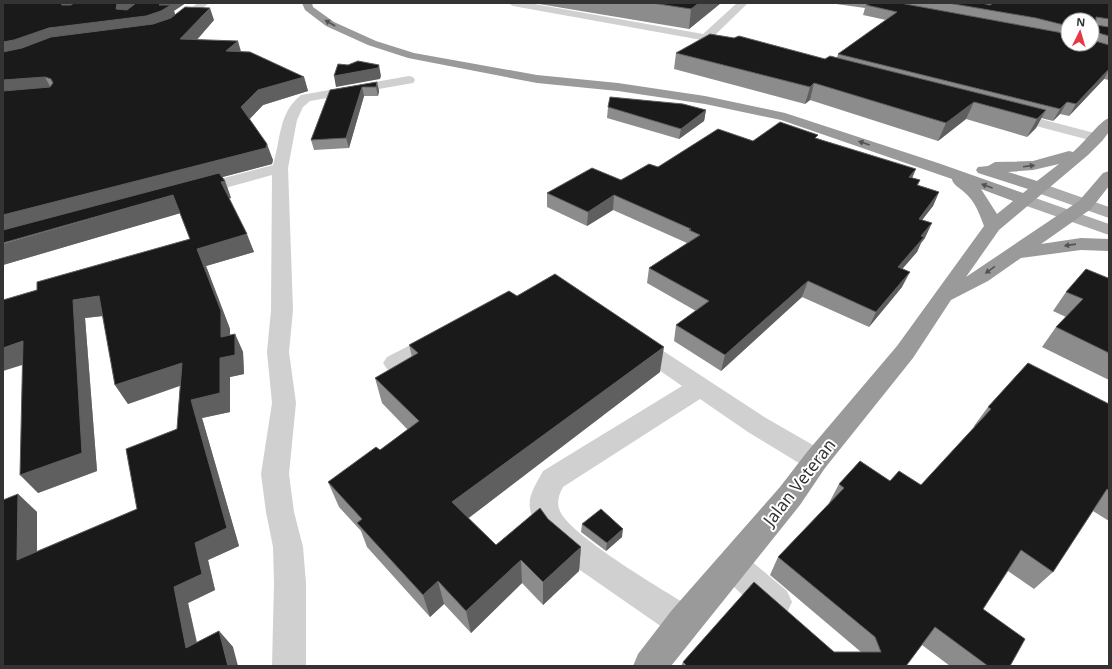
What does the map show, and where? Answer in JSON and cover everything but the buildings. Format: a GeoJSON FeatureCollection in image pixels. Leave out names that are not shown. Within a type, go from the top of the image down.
{"type":"FeatureCollection","features":[{"type":"Feature","properties":{"kind":"highway"},"geometry":{"type":"LineString","coordinates":[[307,3],[308,8],[330,24],[372,43],[412,56],[537,79],[618,87],[705,100],[785,118],[932,166],[1024,200]]}},
{"type":"Feature","properties":{"kind":"highway"},"geometry":{"type":"LineString","coordinates":[[321,3],[346,22],[381,37],[431,52],[542,72],[710,92],[793,109],[851,126]]}},
{"type":"Feature","properties":{"kind":"highway","name":"Jalan Veteran"},"geometry":{"type":"LineString","coordinates":[[650,666],[684,622],[790,496],[816,460],[905,352],[992,226],[1038,187],[1083,152],[1097,138],[1109,122]]}},
{"type":"Feature","properties":{"kind":"highway"},"geometry":{"type":"LineString","coordinates":[[1038,187],[966,164],[998,167],[1027,167],[1042,165],[1083,152]]}},
{"type":"Feature","properties":{"kind":"highway"},"geometry":{"type":"LineString","coordinates":[[932,166],[961,180],[977,194],[986,207],[992,226]]}},
{"type":"Feature","properties":{"kind":"highway","name":"Jalan Veteran"},"geometry":{"type":"LineString","coordinates":[[944,296],[981,277],[1068,217],[1085,204],[1109,176]]}},
{"type":"Feature","properties":{"kind":"highway"},"geometry":{"type":"LineString","coordinates":[[1013,254],[1081,244],[1109,245]]}},
{"type":"Feature","properties":{"kind":"main road"},"geometry":{"type":"LineString","coordinates":[[1038,187],[1109,213]]}},
{"type":"Feature","properties":{"kind":"main road"},"geometry":{"type":"LineString","coordinates":[[1024,200],[1068,217],[1109,230]]}},
{"type":"Feature","properties":{"kind":"street"},"geometry":{"type":"LineString","coordinates":[[166,30],[204,3]]}},
{"type":"Feature","properties":{"kind":"street"},"geometry":{"type":"LineString","coordinates":[[513,3],[706,37],[747,46]]}},
{"type":"Feature","properties":{"kind":"street"},"geometry":{"type":"LineString","coordinates":[[706,37],[743,3]]}},
{"type":"Feature","properties":{"kind":"street"},"geometry":{"type":"LineString","coordinates":[[289,666],[290,583],[288,547],[280,512],[275,474],[284,403],[278,352],[282,310],[280,168],[284,157],[288,125],[295,107],[300,101],[314,96],[409,80]]}},
{"type":"Feature","properties":{"kind":"street"},"geometry":{"type":"LineString","coordinates":[[998,112],[1097,138]]}},
{"type":"Feature","properties":{"kind":"street"},"geometry":{"type":"LineString","coordinates":[[181,195],[280,168]]}},
{"type":"Feature","properties":{"kind":"street"},"geometry":{"type":"LineString","coordinates":[[395,363],[456,330]]}},
{"type":"Feature","properties":{"kind":"street"},"geometry":{"type":"LineString","coordinates":[[623,334],[757,425],[816,460]]}},
{"type":"Feature","properties":{"kind":"street"},"geometry":{"type":"LineString","coordinates":[[684,622],[588,558],[577,549],[551,525],[546,516],[544,500],[553,479],[700,387]]}},
{"type":"Feature","properties":{"kind":"street"},"geometry":{"type":"LineString","coordinates":[[733,565],[797,620]]}}]}
